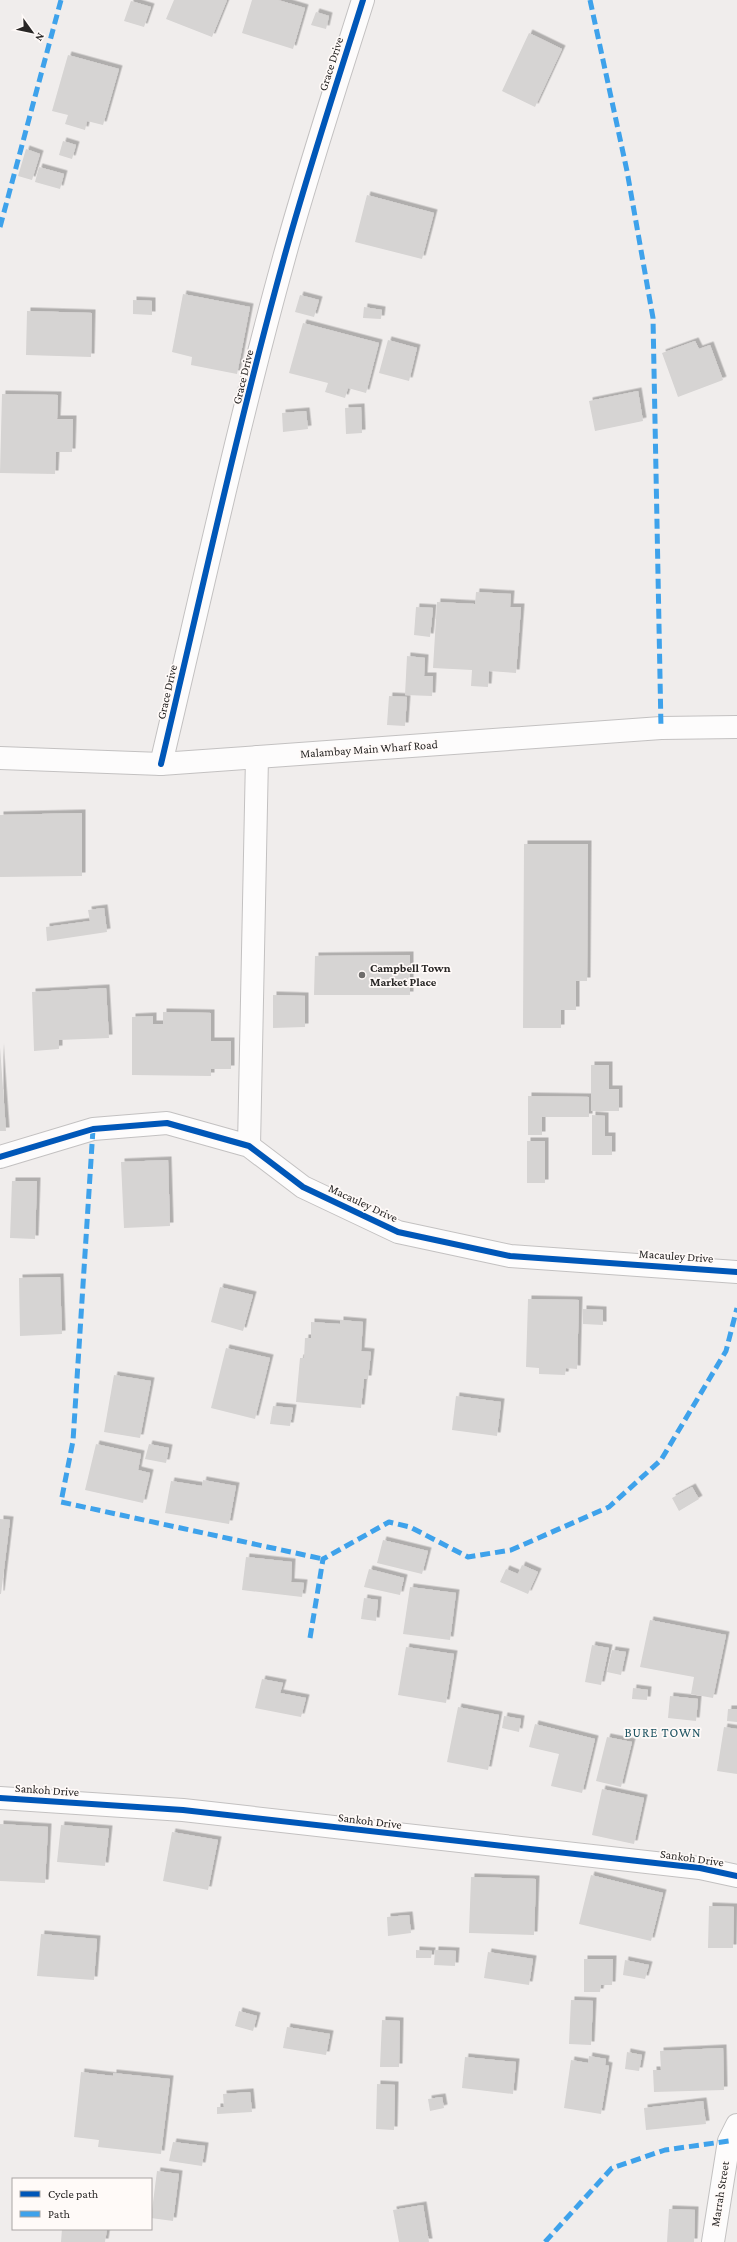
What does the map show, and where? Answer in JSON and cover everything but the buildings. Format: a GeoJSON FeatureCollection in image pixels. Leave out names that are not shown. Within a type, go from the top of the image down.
{"type":"FeatureCollection","features":[{"type":"Feature","properties":{"kind":"street","name":"Grace Drive"},"geometry":{"type":"LineString","coordinates":[[161,764],[224,494],[284,259],[320,136],[363,0]]}},
{"type":"Feature","properties":{"kind":"street","name":"Malambay Main Wharf Road"},"geometry":{"type":"LineString","coordinates":[[0,758],[161,764],[662,728],[737,726]]}},
{"type":"Feature","properties":{"kind":"street"},"geometry":{"type":"LineString","coordinates":[[249,1146],[257,757]]}},
{"type":"Feature","properties":{"kind":"street","name":"Macauley Drive"},"geometry":{"type":"LineString","coordinates":[[0,1157],[94,1129],[167,1123],[249,1146],[303,1187],[398,1232],[510,1256],[737,1272]]}},
{"type":"Feature","properties":{"kind":"street","name":"Sankoh Drive"},"geometry":{"type":"LineString","coordinates":[[0,1798],[183,1810],[700,1868],[737,1876]]}},
{"type":"Feature","properties":{"kind":"street","name":"Marrah Street"},"geometry":{"type":"LineString","coordinates":[[713,2242],[729,2141],[737,2125]]}},
{"type":"Feature","properties":{"kind":"marked path"},"geometry":{"type":"LineString","coordinates":[[0,227],[61,0]]}},
{"type":"Feature","properties":{"kind":"marked path"},"geometry":{"type":"LineString","coordinates":[[590,0],[627,171],[653,318],[661,728]]}},
{"type":"Feature","properties":{"kind":"marked path"},"geometry":{"type":"LineString","coordinates":[[93,1129],[73,1441],[61,1502],[323,1559]]}},
{"type":"Feature","properties":{"kind":"marked path"},"geometry":{"type":"LineString","coordinates":[[310,1638],[323,1559],[389,1522],[410,1527],[468,1557],[511,1550],[609,1507],[661,1460],[726,1351],[737,1308]]}},
{"type":"Feature","properties":{"kind":"marked path"},"geometry":{"type":"LineString","coordinates":[[545,2242],[612,2168],[665,2150],[729,2141]]}},
{"type":"Feature","properties":{"kind":"cycle path"},"geometry":{"type":"LineString","coordinates":[[161,764],[220,510],[267,321],[322,129],[363,0]]}},
{"type":"Feature","properties":{"kind":"cycle path"},"geometry":{"type":"LineString","coordinates":[[0,1157],[93,1129],[167,1123],[249,1146],[303,1187],[398,1232],[510,1256],[737,1272]]}},
{"type":"Feature","properties":{"kind":"cycle path"},"geometry":{"type":"LineString","coordinates":[[0,1798],[183,1810],[700,1868],[737,1876]]}},
{"type":"Feature","properties":{"kind":"place","name":"Campbell Town Market Place"},"geometry":{"type":"Point","coordinates":[362,975]}},
{"type":"Feature","properties":{"kind":"district","name":"BURE TOWN"},"geometry":{"type":"Point","coordinates":[663,1732]}}]}
